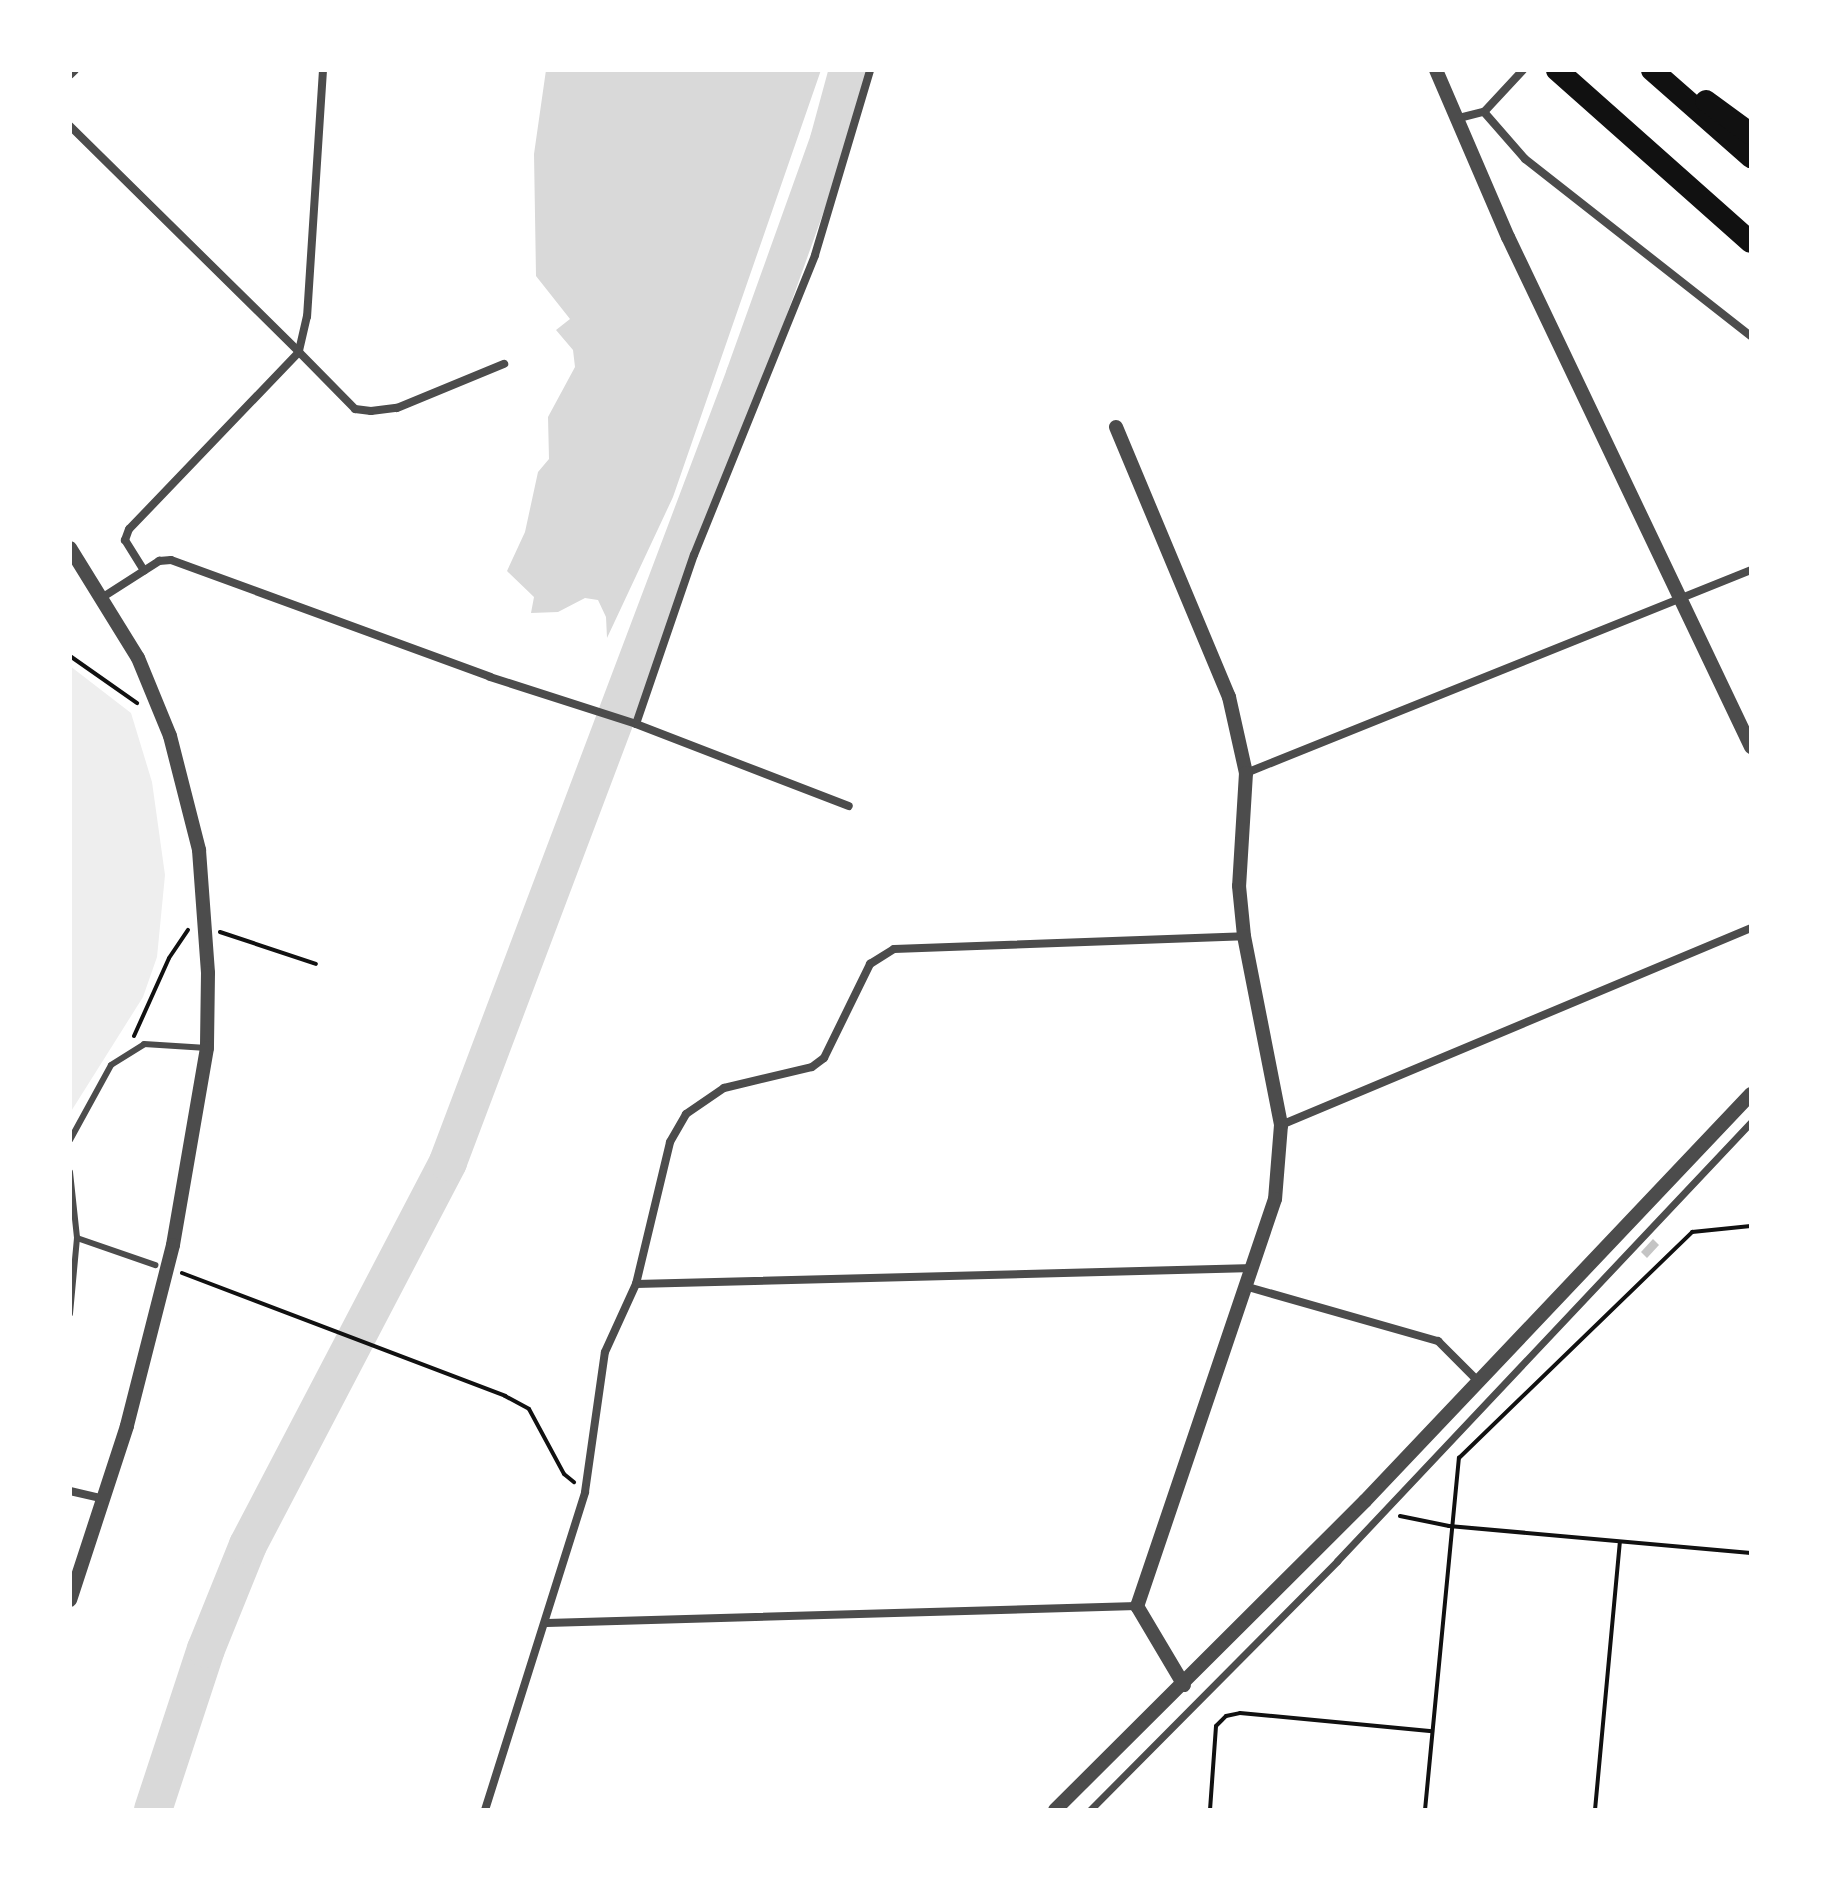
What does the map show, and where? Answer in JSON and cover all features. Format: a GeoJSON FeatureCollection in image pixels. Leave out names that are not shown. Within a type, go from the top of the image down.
{"type":"FeatureCollection","features":[{"type":"Feature","properties":{"kind":"highway"},"geometry":{"type":"LineString","coordinates":[[1557,70],[1751,242]]}},
{"type":"Feature","properties":{"kind":"highway"},"geometry":{"type":"LineString","coordinates":[[1652,70],[1751,157]]}},
{"type":"Feature","properties":{"kind":"highway"},"geometry":{"type":"LineString","coordinates":[[1663,70],[1751,134]]}},
{"type":"Feature","properties":{"kind":"street"},"geometry":{"type":"LineString","coordinates":[[70,75],[75,70]]}},
{"type":"Feature","properties":{"kind":"street"},"geometry":{"type":"LineString","coordinates":[[144,570],[125,540],[129,529],[299,352],[307,316],[323,70]]}},
{"type":"Feature","properties":{"kind":"street"},"geometry":{"type":"LineString","coordinates":[[632,723],[694,555],[815,255],[870,70]]}},
{"type":"Feature","properties":{"kind":"street"},"geometry":{"type":"LineString","coordinates":[[1436,70],[1454,119],[1751,747]]}},
{"type":"Feature","properties":{"kind":"street"},"geometry":{"type":"LineString","coordinates":[[1454,119],[1484,112],[1523,70]]}},
{"type":"Feature","properties":{"kind":"street"},"geometry":{"type":"LineString","coordinates":[[1484,112],[1525,159],[1751,336]]}},
{"type":"Feature","properties":{"kind":"street"},"geometry":{"type":"LineString","coordinates":[[70,126],[355,409],[397,408],[504,364]]}},
{"type":"Feature","properties":{"kind":"street"},"geometry":{"type":"LineString","coordinates":[[1116,427],[1229,697],[1246,773],[1239,886],[1244,936],[1281,1125],[1282,1167],[1254,1268],[1137,1606],[1184,1685]]}},
{"type":"Feature","properties":{"kind":"street"},"geometry":{"type":"LineString","coordinates":[[70,548],[138,658],[170,736],[199,850],[207,1048],[161,1266],[106,1499],[70,1600]]}},
{"type":"Feature","properties":{"kind":"street"},"geometry":{"type":"LineString","coordinates":[[103,597],[144,570],[171,560],[632,723],[849,806]]}},
{"type":"Feature","properties":{"kind":"street"},"geometry":{"type":"LineString","coordinates":[[1246,773],[1679,596],[1751,570]]}},
{"type":"Feature","properties":{"kind":"street"},"geometry":{"type":"LineString","coordinates":[[1281,1125],[1751,928]]}},
{"type":"Feature","properties":{"kind":"street"},"geometry":{"type":"LineString","coordinates":[[485,1810],[547,1623],[585,1492],[605,1352],[636,1284],[670,1142],[686,1114],[724,1088],[812,1067],[824,1058],[870,964],[894,949],[1244,936]]}},
{"type":"Feature","properties":{"kind":"street"},"geometry":{"type":"LineString","coordinates":[[1055,1810],[1184,1685],[1751,1094]]}},
{"type":"Feature","properties":{"kind":"street"},"geometry":{"type":"LineString","coordinates":[[1090,1810],[1216,1686],[1751,1122]]}},
{"type":"Feature","properties":{"kind":"street"},"geometry":{"type":"LineString","coordinates":[[636,1284],[1254,1268]]}},
{"type":"Feature","properties":{"kind":"street"},"geometry":{"type":"LineString","coordinates":[[1248,1287],[1438,1341],[1478,1381]]}},
{"type":"Feature","properties":{"kind":"street"},"geometry":{"type":"LineString","coordinates":[[70,1491],[106,1499]]}},
{"type":"Feature","properties":{"kind":"street"},"geometry":{"type":"LineString","coordinates":[[547,1623],[1137,1606]]}},
{"type":"Feature","properties":{"kind":"lane"},"geometry":{"type":"LineString","coordinates":[[70,1140],[111,1065],[144,1044],[207,1048]]}},
{"type":"Feature","properties":{"kind":"lane"},"geometry":{"type":"LineString","coordinates":[[70,1172],[77,1238],[70,1314]]}},
{"type":"Feature","properties":{"kind":"lane"},"geometry":{"type":"LineString","coordinates":[[77,1238],[161,1266]]}},
{"type":"Feature","properties":{"kind":"path"},"geometry":{"type":"LineString","coordinates":[[70,656],[137,704]]}},
{"type":"Feature","properties":{"kind":"path"},"geometry":{"type":"LineString","coordinates":[[131,1052],[169,958],[200,924],[316,964]]}},
{"type":"Feature","properties":{"kind":"path"},"geometry":{"type":"LineString","coordinates":[[1425,1810],[1449,1526],[1459,1458],[1692,1232],[1751,1226]]}},
{"type":"Feature","properties":{"kind":"path"},"geometry":{"type":"LineString","coordinates":[[161,1266],[379,1346],[529,1409],[564,1474],[585,1492]]}},
{"type":"Feature","properties":{"kind":"path"},"geometry":{"type":"LineString","coordinates":[[1379,1511],[1449,1526],[1751,1553]]}},
{"type":"Feature","properties":{"kind":"path"},"geometry":{"type":"LineString","coordinates":[[1595,1810],[1620,1543]]}},
{"type":"Feature","properties":{"kind":"path"},"geometry":{"type":"LineString","coordinates":[[1210,1810],[1216,1726],[1226,1716],[1240,1713],[1432,1731]]}},
{"type":"Feature","properties":{"kind":"shaded area"},"geometry":{"type":"Polygon","coordinates":[[[546,70],[821,70],[673,497],[607,638],[606,617],[598,600],[585,598],[558,612],[531,613],[534,597],[507,571],[525,532],[538,472],[549,459],[548,417],[575,367],[573,350],[556,330],[570,319],[536,276],[534,154],[546,70]]]}},
{"type":"Feature","properties":{"kind":"shaded area"},"geometry":{"type":"Polygon","coordinates":[[[70,666],[131,713],[152,782],[165,875],[157,957],[143,997],[70,1113],[70,666]]]}},
{"type":"Feature","properties":{"kind":"building"},"geometry":{"type":"Polygon","coordinates":[[[1653,1239],[1659,1245],[1647,1258],[1641,1252],[1653,1239]]]}},
{"type":"Feature","properties":{"kind":"waterway"},"geometry":{"type":"LineString","coordinates":[[153,1810],[206,1649],[248,1545],[448,1162],[745,375],[829,140],[848,70]]}}]}
